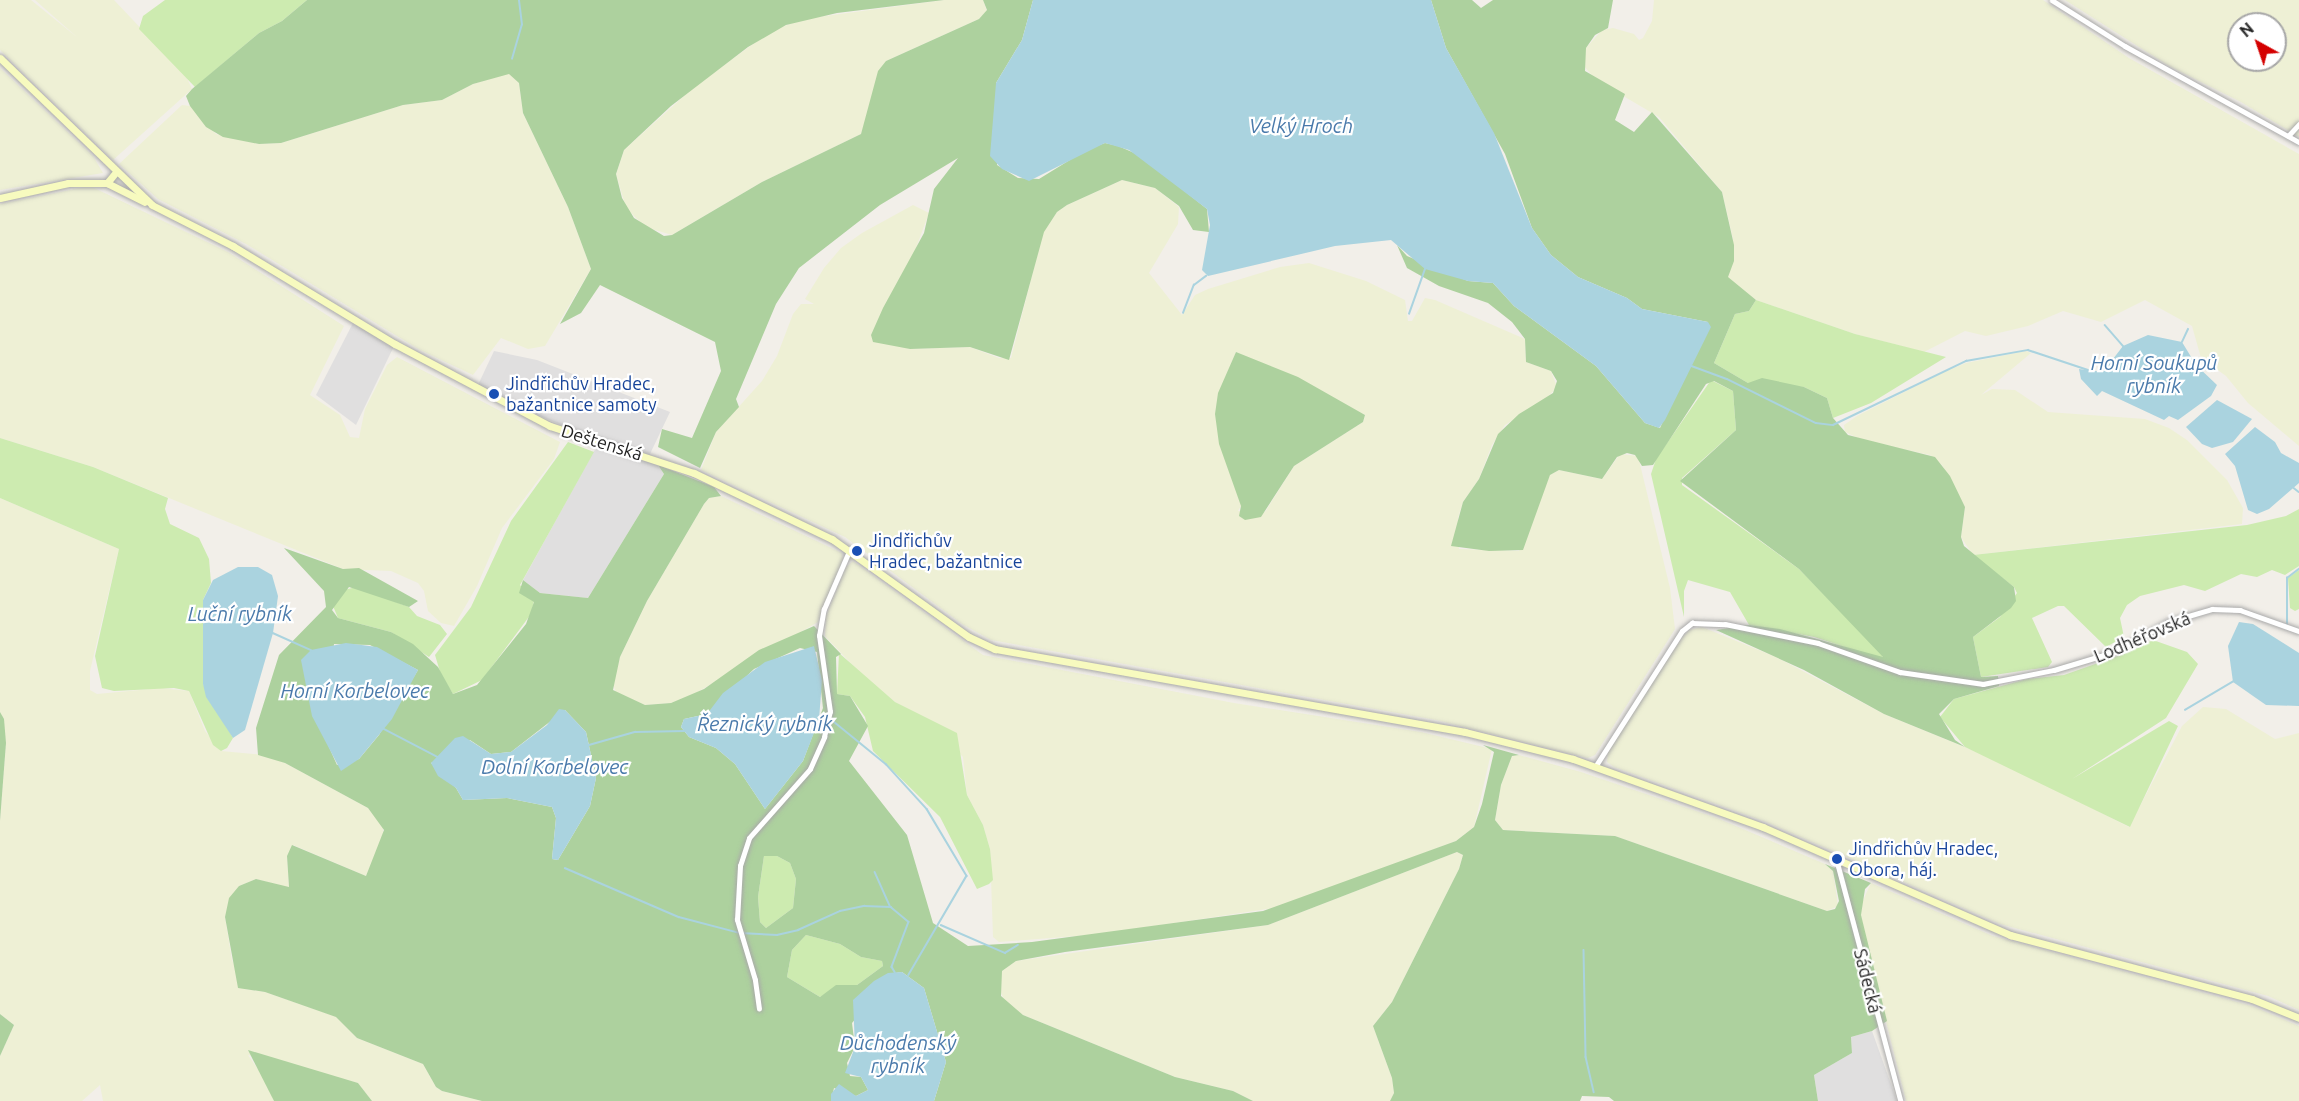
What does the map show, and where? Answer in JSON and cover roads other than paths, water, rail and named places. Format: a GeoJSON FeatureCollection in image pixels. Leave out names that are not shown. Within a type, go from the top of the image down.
{"type":"FeatureCollection","features":[{"type":"Feature","properties":{"kind":"main road"},"geometry":{"type":"LineString","coordinates":[[0,58],[152,205]]}},
{"type":"Feature","properties":{"kind":"main road"},"geometry":{"type":"LineString","coordinates":[[107,183],[116,172]]}},
{"type":"Feature","properties":{"kind":"main road"},"geometry":{"type":"LineString","coordinates":[[0,198],[68,183],[107,183],[152,205]]}},
{"type":"Feature","properties":{"kind":"main road","name":"Deštenská"},"geometry":{"type":"LineString","coordinates":[[152,205],[233,246],[354,321],[550,426],[694,473],[849,549],[969,637],[995,650],[1465,732],[1595,767],[1763,827],[2010,935],[2252,999],[2299,1017]]}},
{"type":"Feature","properties":{"kind":"street"},"geometry":{"type":"LineString","coordinates":[[2052,0],[2125,46],[2299,142]]}},
{"type":"Feature","properties":{"kind":"street"},"geometry":{"type":"LineString","coordinates":[[2288,136],[2299,124]]}},
{"type":"Feature","properties":{"kind":"street"},"geometry":{"type":"LineString","coordinates":[[759,1009],[753,971],[737,920],[740,866],[749,838],[805,776],[824,737],[830,712],[819,636],[824,609],[849,549]]}},
{"type":"Feature","properties":{"kind":"street","name":"Lodhéřovská"},"geometry":{"type":"LineString","coordinates":[[1595,767],[1682,631],[1692,623],[1725,624],[1818,643],[1900,672],[1983,684],[2054,670],[2114,652],[2168,622],[2212,609],[2240,610],[2299,632]]}},
{"type":"Feature","properties":{"kind":"street","name":"Sádecká"},"geometry":{"type":"LineString","coordinates":[[1837,861],[1901,1101]]}},
{"type":"Feature","properties":{"kind":"water","name":"Velký Hroch"},"geometry":{"type":"Polygon","coordinates":[[[1033,0],[1431,0],[1446,48],[1494,133],[1532,228],[1551,255],[1578,277],[1627,298],[1642,309],[1708,322],[1711,327],[1665,420],[1659,428],[1645,423],[1596,366],[1514,306],[1493,283],[1468,281],[1425,269],[1391,240],[1335,246],[1208,276],[1202,270],[1210,225],[1207,209],[1129,150],[1105,143],[1029,181],[1002,169],[990,156],[996,83],[1022,40],[1033,0]]]}},
{"type":"Feature","properties":{"kind":"water","name":"Horní Soukupů rybník"},"geometry":{"type":"Polygon","coordinates":[[[2148,335],[2182,342],[2196,365],[2217,385],[2211,396],[2178,420],[2169,416],[2164,420],[2102,391],[2097,396],[2081,379],[2079,369],[2103,372],[2123,346],[2148,335]]]}},
{"type":"Feature","properties":{"kind":"water"},"geometry":{"type":"Polygon","coordinates":[[[2217,400],[2252,419],[2233,442],[2212,448],[2202,444],[2186,427],[2217,400]]]}},
{"type":"Feature","properties":{"kind":"water"},"geometry":{"type":"Polygon","coordinates":[[[2255,427],[2275,442],[2281,453],[2299,463],[2299,483],[2269,509],[2257,514],[2248,510],[2235,466],[2225,454],[2255,427]]]}},
{"type":"Feature","properties":{"kind":"water","name":"Luční rybník"},"geometry":{"type":"Polygon","coordinates":[[[238,567],[258,567],[272,575],[278,596],[273,633],[245,730],[233,738],[206,697],[203,684],[203,600],[213,580],[238,567]]]}},
{"type":"Feature","properties":{"kind":"water"},"geometry":{"type":"Polygon","coordinates":[[[2239,622],[2253,624],[2299,653],[2299,706],[2266,705],[2233,682],[2228,646],[2239,622]]]}},
{"type":"Feature","properties":{"kind":"water","name":"Horní Korbelovec"},"geometry":{"type":"Polygon","coordinates":[[[346,643],[377,647],[418,670],[392,719],[359,759],[341,771],[312,716],[301,660],[311,650],[346,643]]]}},
{"type":"Feature","properties":{"kind":"water","name":"Řeznický rybník"},"geometry":{"type":"Polygon","coordinates":[[[814,646],[822,680],[819,720],[803,761],[765,809],[735,764],[716,748],[689,737],[681,727],[684,719],[707,714],[723,693],[765,662],[814,646]]]}},
{"type":"Feature","properties":{"kind":"water","name":"Dolní Korbelovec"},"geometry":{"type":"Polygon","coordinates":[[[559,709],[565,710],[586,732],[596,778],[590,806],[558,860],[552,859],[556,818],[552,807],[507,798],[463,800],[456,788],[438,776],[431,763],[455,738],[463,736],[491,754],[511,752],[547,725],[559,709]]]}},
{"type":"Feature","properties":{"kind":"water","name":"Důchodenský rybník"},"geometry":{"type":"Polygon","coordinates":[[[902,972],[924,988],[946,1062],[934,1101],[831,1101],[831,1094],[839,1084],[856,1096],[868,1090],[861,1077],[845,1073],[855,1047],[853,1000],[874,981],[888,973],[902,972]]]}},
{"type":"Feature","properties":{"kind":"waterway"},"geometry":{"type":"LineString","coordinates":[[512,59],[522,25],[519,0]]}},
{"type":"Feature","properties":{"kind":"waterway"},"geometry":{"type":"LineString","coordinates":[[1409,314],[1425,269]]}},
{"type":"Feature","properties":{"kind":"waterway"},"geometry":{"type":"LineString","coordinates":[[1183,313],[1194,285],[1206,276]]}},
{"type":"Feature","properties":{"kind":"waterway"},"geometry":{"type":"LineString","coordinates":[[2105,325],[2123,346]]}},
{"type":"Feature","properties":{"kind":"waterway"},"geometry":{"type":"LineString","coordinates":[[2182,342],[2188,329]]}},
{"type":"Feature","properties":{"kind":"waterway"},"geometry":{"type":"LineString","coordinates":[[1689,365],[1727,379],[1816,423],[1833,425],[1966,361],[2028,350],[2088,370]]}},
{"type":"Feature","properties":{"kind":"waterway"},"geometry":{"type":"LineString","coordinates":[[2294,488],[2299,492]]}},
{"type":"Feature","properties":{"kind":"waterway"},"geometry":{"type":"LineString","coordinates":[[2287,626],[2287,578],[2299,569]]}},
{"type":"Feature","properties":{"kind":"waterway"},"geometry":{"type":"LineString","coordinates":[[273,633],[311,650]]}},
{"type":"Feature","properties":{"kind":"waterway"},"geometry":{"type":"LineString","coordinates":[[2185,710],[2234,681]]}},
{"type":"Feature","properties":{"kind":"waterway"},"geometry":{"type":"LineString","coordinates":[[818,720],[832,720],[886,764],[927,809],[967,876],[909,975]]}},
{"type":"Feature","properties":{"kind":"waterway"},"geometry":{"type":"LineString","coordinates":[[384,729],[438,757]]}},
{"type":"Feature","properties":{"kind":"waterway"},"geometry":{"type":"LineString","coordinates":[[589,745],[635,732],[685,731]]}},
{"type":"Feature","properties":{"kind":"waterway"},"geometry":{"type":"LineString","coordinates":[[565,868],[679,917],[740,933],[777,935],[798,930],[840,911],[864,906],[891,907],[909,922],[892,967],[895,972]]}},
{"type":"Feature","properties":{"kind":"waterway"},"geometry":{"type":"LineString","coordinates":[[875,872],[890,906]]}},
{"type":"Feature","properties":{"kind":"waterway"},"geometry":{"type":"LineString","coordinates":[[941,925],[1005,953],[1018,945]]}},
{"type":"Feature","properties":{"kind":"waterway"},"geometry":{"type":"LineString","coordinates":[[1584,950],[1586,1057],[1594,1092]]}},
{"type":"Feature","properties":{"kind":"place","name":"Jindřichův Hradec, bažantnice samoty"},"geometry":{"type":"Point","coordinates":[494,394]}},
{"type":"Feature","properties":{"kind":"place","name":"Jindřichův Hradec, bažantnice"},"geometry":{"type":"Point","coordinates":[857,551]}},
{"type":"Feature","properties":{"kind":"place","name":"Jindřichův Hradec, Obora, háj."},"geometry":{"type":"Point","coordinates":[1837,859]}}]}
